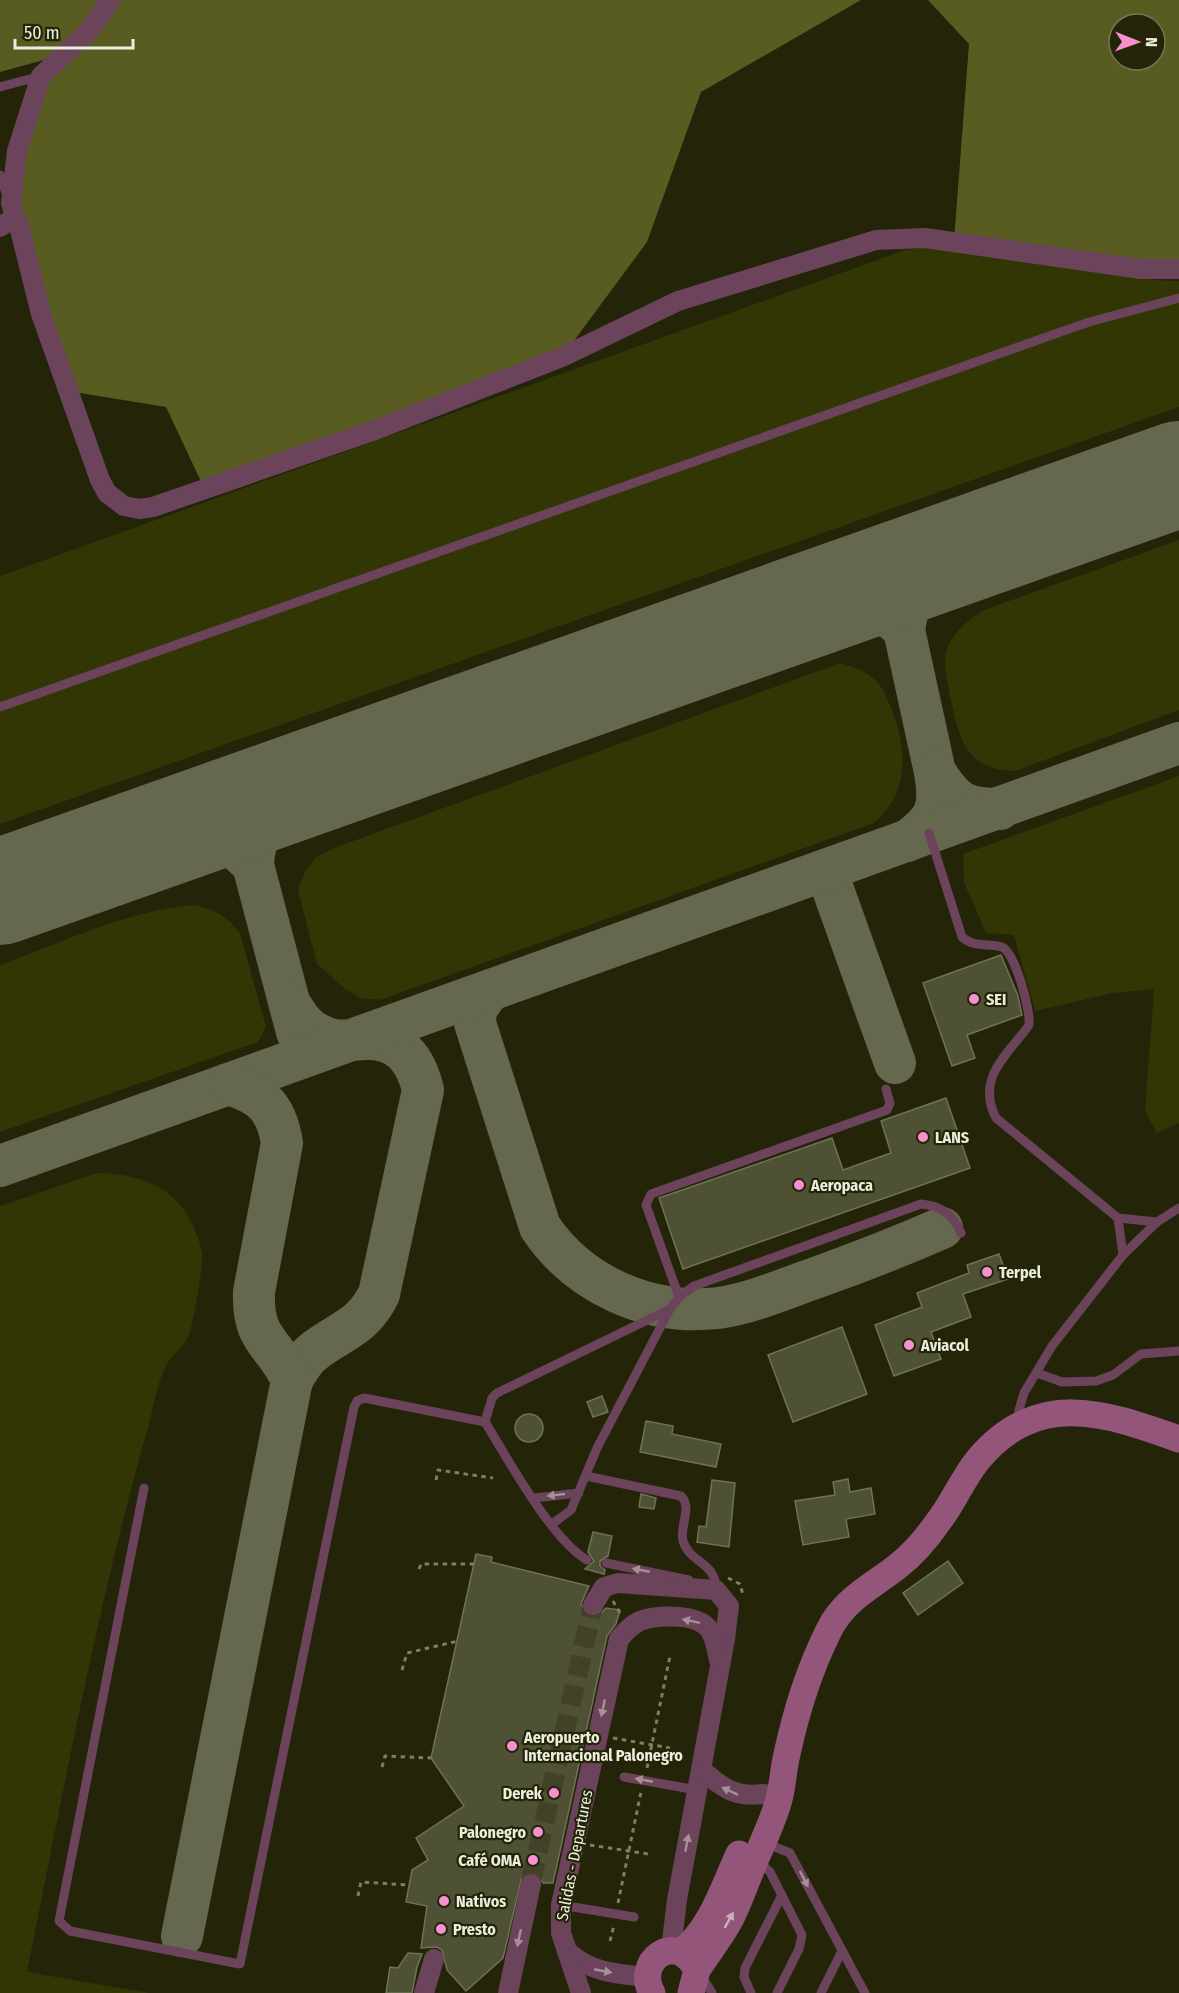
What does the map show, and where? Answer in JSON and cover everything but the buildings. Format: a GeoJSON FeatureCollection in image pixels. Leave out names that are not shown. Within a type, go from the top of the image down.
{"type":"FeatureCollection","features":[{"type":"Feature","properties":{"kind":"street"},"geometry":{"type":"LineString","coordinates":[[111,0],[89,31],[41,76],[18,151],[8,216],[22,234],[41,314],[100,480],[115,500],[139,509],[205,490],[378,429],[562,357],[678,301],[876,240],[925,238],[1141,269],[1179,269]]}},
{"type":"Feature","properties":{"kind":"street"},"geometry":{"type":"LineString","coordinates":[[685,1966],[730,1920],[783,1785],[784,1767],[807,1687],[838,1614],[850,1601],[899,1565],[918,1546],[940,1521],[963,1480],[978,1460],[993,1444],[1019,1424],[1050,1413],[1087,1412],[1148,1428],[1179,1439]]}},
{"type":"Feature","properties":{"kind":"street"},"geometry":{"type":"LineString","coordinates":[[593,1605],[607,1580],[618,1583],[716,1590],[726,1599],[730,1614],[677,1900],[685,1966]]}},
{"type":"Feature","properties":{"kind":"street","name":"Salidas - Departures"},"geometry":{"type":"LineString","coordinates":[[581,1993],[566,1949],[560,1922],[561,1905],[619,1639],[633,1625],[652,1618],[696,1621],[711,1632],[720,1665]]}},
{"type":"Feature","properties":{"kind":"street"},"geometry":{"type":"LineString","coordinates":[[685,1966],[749,1833],[772,1776],[784,1767]]}},
{"type":"Feature","properties":{"kind":"street"},"geometry":{"type":"LineString","coordinates":[[702,1770],[734,1794],[750,1796],[764,1794]]}},
{"type":"Feature","properties":{"kind":"street"},"geometry":{"type":"LineString","coordinates":[[508,1993],[531,1882]]}},
{"type":"Feature","properties":{"kind":"street"},"geometry":{"type":"LineString","coordinates":[[566,1949],[579,1962],[600,1972],[649,1988],[651,1965],[658,1955],[685,1966]]}},
{"type":"Feature","properties":{"kind":"street"},"geometry":{"type":"LineString","coordinates":[[424,1993],[434,1959]]}},
{"type":"Feature","properties":{"kind":"lane"},"geometry":{"type":"LineString","coordinates":[[0,87],[41,76]]}},
{"type":"Feature","properties":{"kind":"lane"},"geometry":{"type":"LineString","coordinates":[[0,175],[8,216]]}},
{"type":"Feature","properties":{"kind":"lane"},"geometry":{"type":"LineString","coordinates":[[0,707],[1089,322],[1179,298]]}},
{"type":"Feature","properties":{"kind":"lane"},"geometry":{"type":"LineString","coordinates":[[929,833],[962,937],[968,942],[1002,947],[1010,953],[1029,1008],[1029,1025],[998,1061],[993,1073],[991,1109],[1002,1125],[1118,1218],[1157,1222]]}},
{"type":"Feature","properties":{"kind":"lane"},"geometry":{"type":"LineString","coordinates":[[679,1297],[646,1205],[651,1194],[887,1110],[891,1104],[886,1089]]}},
{"type":"Feature","properties":{"kind":"lane"},"geometry":{"type":"LineString","coordinates":[[552,1524],[571,1510],[608,1425],[670,1309],[679,1297],[694,1286],[921,1204],[944,1210],[956,1223],[961,1233]]}},
{"type":"Feature","properties":{"kind":"lane"},"geometry":{"type":"LineString","coordinates":[[1019,1424],[1021,1402],[1053,1347],[1123,1255],[1157,1222],[1179,1208]]}},
{"type":"Feature","properties":{"kind":"lane"},"geometry":{"type":"LineString","coordinates":[[1118,1218],[1123,1255]]}},
{"type":"Feature","properties":{"kind":"lane"},"geometry":{"type":"LineString","coordinates":[[485,1422],[492,1398],[496,1393],[670,1309]]}},
{"type":"Feature","properties":{"kind":"lane"},"geometry":{"type":"LineString","coordinates":[[1037,1373],[1062,1382],[1096,1381],[1113,1375],[1141,1354],[1179,1351]]}},
{"type":"Feature","properties":{"kind":"lane"},"geometry":{"type":"LineString","coordinates":[[144,1488],[59,1921],[70,1930],[240,1964],[357,1401],[364,1398],[485,1422],[552,1524],[569,1545],[587,1560]]}},
{"type":"Feature","properties":{"kind":"lane"},"geometry":{"type":"LineString","coordinates":[[586,1476],[681,1496],[686,1503],[683,1540],[688,1551],[712,1572],[716,1590]]}},
{"type":"Feature","properties":{"kind":"lane"},"geometry":{"type":"LineString","coordinates":[[534,1498],[579,1493]]}},
{"type":"Feature","properties":{"kind":"lane"},"geometry":{"type":"LineString","coordinates":[[606,1563],[705,1583],[716,1590]]}},
{"type":"Feature","properties":{"kind":"lane"},"geometry":{"type":"LineString","coordinates":[[624,1777],[697,1790]]}},
{"type":"Feature","properties":{"kind":"lane"},"geometry":{"type":"LineString","coordinates":[[759,1851],[802,1935],[799,1949],[777,1993]]}},
{"type":"Feature","properties":{"kind":"lane"},"geometry":{"type":"LineString","coordinates":[[759,1851],[790,1853],[865,1993]]}},
{"type":"Feature","properties":{"kind":"lane"},"geometry":{"type":"LineString","coordinates":[[751,1993],[744,1977],[745,1968],[782,1895]]}},
{"type":"Feature","properties":{"kind":"lane"},"geometry":{"type":"LineString","coordinates":[[561,1905],[634,1917]]}},
{"type":"Feature","properties":{"kind":"lane"},"geometry":{"type":"LineString","coordinates":[[821,1993],[842,1953]]}},
{"type":"Feature","properties":{"kind":"lane"},"geometry":{"type":"LineString","coordinates":[[685,1966],[712,1993]]}},
{"type":"Feature","properties":{"kind":"path"},"geometry":{"type":"LineString","coordinates":[[436,1480],[438,1470],[493,1478]]}},
{"type":"Feature","properties":{"kind":"path"},"geometry":{"type":"LineString","coordinates":[[419,1569],[421,1564],[474,1564]]}},
{"type":"Feature","properties":{"kind":"path"},"geometry":{"type":"LineString","coordinates":[[402,1670],[407,1653],[458,1641]]}},
{"type":"Feature","properties":{"kind":"path"},"geometry":{"type":"LineString","coordinates":[[610,1941],[670,1656]]}},
{"type":"Feature","properties":{"kind":"path"},"geometry":{"type":"LineString","coordinates":[[597,1736],[670,1748]]}},
{"type":"Feature","properties":{"kind":"path"},"geometry":{"type":"LineString","coordinates":[[382,1767],[385,1756],[431,1758]]}},
{"type":"Feature","properties":{"kind":"path"},"geometry":{"type":"LineString","coordinates":[[575,1843],[648,1854]]}},
{"type":"Feature","properties":{"kind":"path"},"geometry":{"type":"LineString","coordinates":[[358,1896],[361,1882],[409,1885]]}},
{"type":"Feature","properties":{"kind":"green space"},"geometry":{"type":"Polygon","coordinates":[[[0,0],[861,0],[701,92],[647,242],[562,357],[205,490],[166,407],[68,391],[19,226],[26,129],[62,55],[0,72],[0,0]]]}},
{"type":"Feature","properties":{"kind":"green space"},"geometry":{"type":"Polygon","coordinates":[[[928,0],[1179,0],[1179,269],[954,241],[969,44],[928,0]]]}},
{"type":"Feature","properties":{"kind":"green space"},"geometry":{"type":"Polygon","coordinates":[[[933,246],[1027,258],[1153,280],[1179,281],[1179,407],[0,824],[0,576],[905,250],[933,246]]]}},
{"type":"Feature","properties":{"kind":"green space"},"geometry":{"type":"Polygon","coordinates":[[[1179,540],[1179,710],[1015,771],[985,765],[974,758],[961,737],[957,725],[945,668],[947,648],[961,628],[984,610],[1179,540]]]}},
{"type":"Feature","properties":{"kind":"green space"},"geometry":{"type":"Polygon","coordinates":[[[840,663],[865,672],[878,683],[890,705],[900,736],[902,768],[900,783],[886,811],[874,823],[380,1000],[360,998],[345,989],[317,964],[298,890],[305,871],[315,858],[334,848],[840,663]]]}},
{"type":"Feature","properties":{"kind":"green space"},"geometry":{"type":"Polygon","coordinates":[[[1179,776],[1179,1123],[1157,1133],[1145,1111],[1154,989],[1113,993],[1035,1011],[1014,935],[986,933],[964,883],[963,854],[1179,776]]]}},
{"type":"Feature","properties":{"kind":"green space"},"geometry":{"type":"Polygon","coordinates":[[[195,905],[220,915],[240,933],[266,1027],[258,1042],[0,1132],[0,965],[120,920],[170,908],[195,905]]]}},
{"type":"Feature","properties":{"kind":"green space"},"geometry":{"type":"Polygon","coordinates":[[[97,1173],[117,1174],[151,1183],[178,1202],[196,1232],[202,1252],[201,1268],[190,1331],[183,1345],[168,1362],[157,1389],[112,1565],[27,1972],[150,1993],[0,1993],[0,1206],[97,1173]]]}},
{"type":"Feature","properties":{"kind":"taxiway"},"geometry":{"type":"LineString","coordinates":[[836,596],[865,601],[889,616],[904,630],[908,608],[915,591],[940,561]]}},
{"type":"Feature","properties":{"kind":"taxiway"},"geometry":{"type":"LineString","coordinates":[[904,630],[935,772]]}},
{"type":"Feature","properties":{"kind":"taxiway"},"geometry":{"type":"LineString","coordinates":[[0,1166],[1179,743]]}},
{"type":"Feature","properties":{"kind":"taxiway"},"geometry":{"type":"LineString","coordinates":[[907,841],[925,826],[934,812],[937,804],[935,772],[954,797],[961,802],[988,809],[1000,809]]}},
{"type":"Feature","properties":{"kind":"taxiway"},"geometry":{"type":"LineString","coordinates":[[139,843],[184,836],[206,837],[231,846],[253,865],[257,842],[265,822],[278,804],[295,787]]}},
{"type":"Feature","properties":{"kind":"taxiway"},"geometry":{"type":"LineString","coordinates":[[253,865],[297,1032]]}},
{"type":"Feature","properties":{"kind":"taxiway"},"geometry":{"type":"LineString","coordinates":[[826,870],[895,1063]]}},
{"type":"Feature","properties":{"kind":"taxiway"},"geometry":{"type":"LineString","coordinates":[[489,991],[476,1009],[475,1023],[540,1227],[556,1247],[595,1280],[618,1292],[667,1307],[718,1308],[769,1295],[942,1228]]}},
{"type":"Feature","properties":{"kind":"taxiway"},"geometry":{"type":"LineString","coordinates":[[290,1004],[307,1027],[328,1038],[379,1040],[397,1047],[411,1060],[423,1090],[379,1294],[365,1315],[309,1356],[292,1380]]}},
{"type":"Feature","properties":{"kind":"taxiway"},"geometry":{"type":"LineString","coordinates":[[182,1936],[292,1380],[261,1332],[254,1309],[254,1292],[282,1143],[276,1120],[266,1104],[251,1093],[229,1084]]}},
{"type":"Feature","properties":{"kind":"runway"},"geometry":{"type":"LineString","coordinates":[[0,892],[1179,474]]}},
{"type":"Feature","properties":{"kind":"tunnel"},"geometry":{"type":"LineString","coordinates":[[531,1881],[593,1605]]}},
{"type":"Feature","properties":{"kind":"place","name":"SEI"},"geometry":{"type":"Point","coordinates":[974,999]}},
{"type":"Feature","properties":{"kind":"place","name":"LANS"},"geometry":{"type":"Point","coordinates":[923,1137]}},
{"type":"Feature","properties":{"kind":"place","name":"Aeropaca"},"geometry":{"type":"Point","coordinates":[799,1185]}},
{"type":"Feature","properties":{"kind":"place","name":"Terpel"},"geometry":{"type":"Point","coordinates":[987,1272]}},
{"type":"Feature","properties":{"kind":"place","name":"Aviacol"},"geometry":{"type":"Point","coordinates":[909,1345]}},
{"type":"Feature","properties":{"kind":"place","name":"Aeropuerto Internacional Palonegro"},"geometry":{"type":"Point","coordinates":[512,1746]}},
{"type":"Feature","properties":{"kind":"place","name":"Derek"},"geometry":{"type":"Point","coordinates":[554,1793]}},
{"type":"Feature","properties":{"kind":"place","name":"Palonegro"},"geometry":{"type":"Point","coordinates":[538,1832]}},
{"type":"Feature","properties":{"kind":"place","name":"Café OMA"},"geometry":{"type":"Point","coordinates":[533,1860]}},
{"type":"Feature","properties":{"kind":"place","name":"Nativos"},"geometry":{"type":"Point","coordinates":[444,1901]}},
{"type":"Feature","properties":{"kind":"place","name":"Presto"},"geometry":{"type":"Point","coordinates":[441,1929]}}]}
